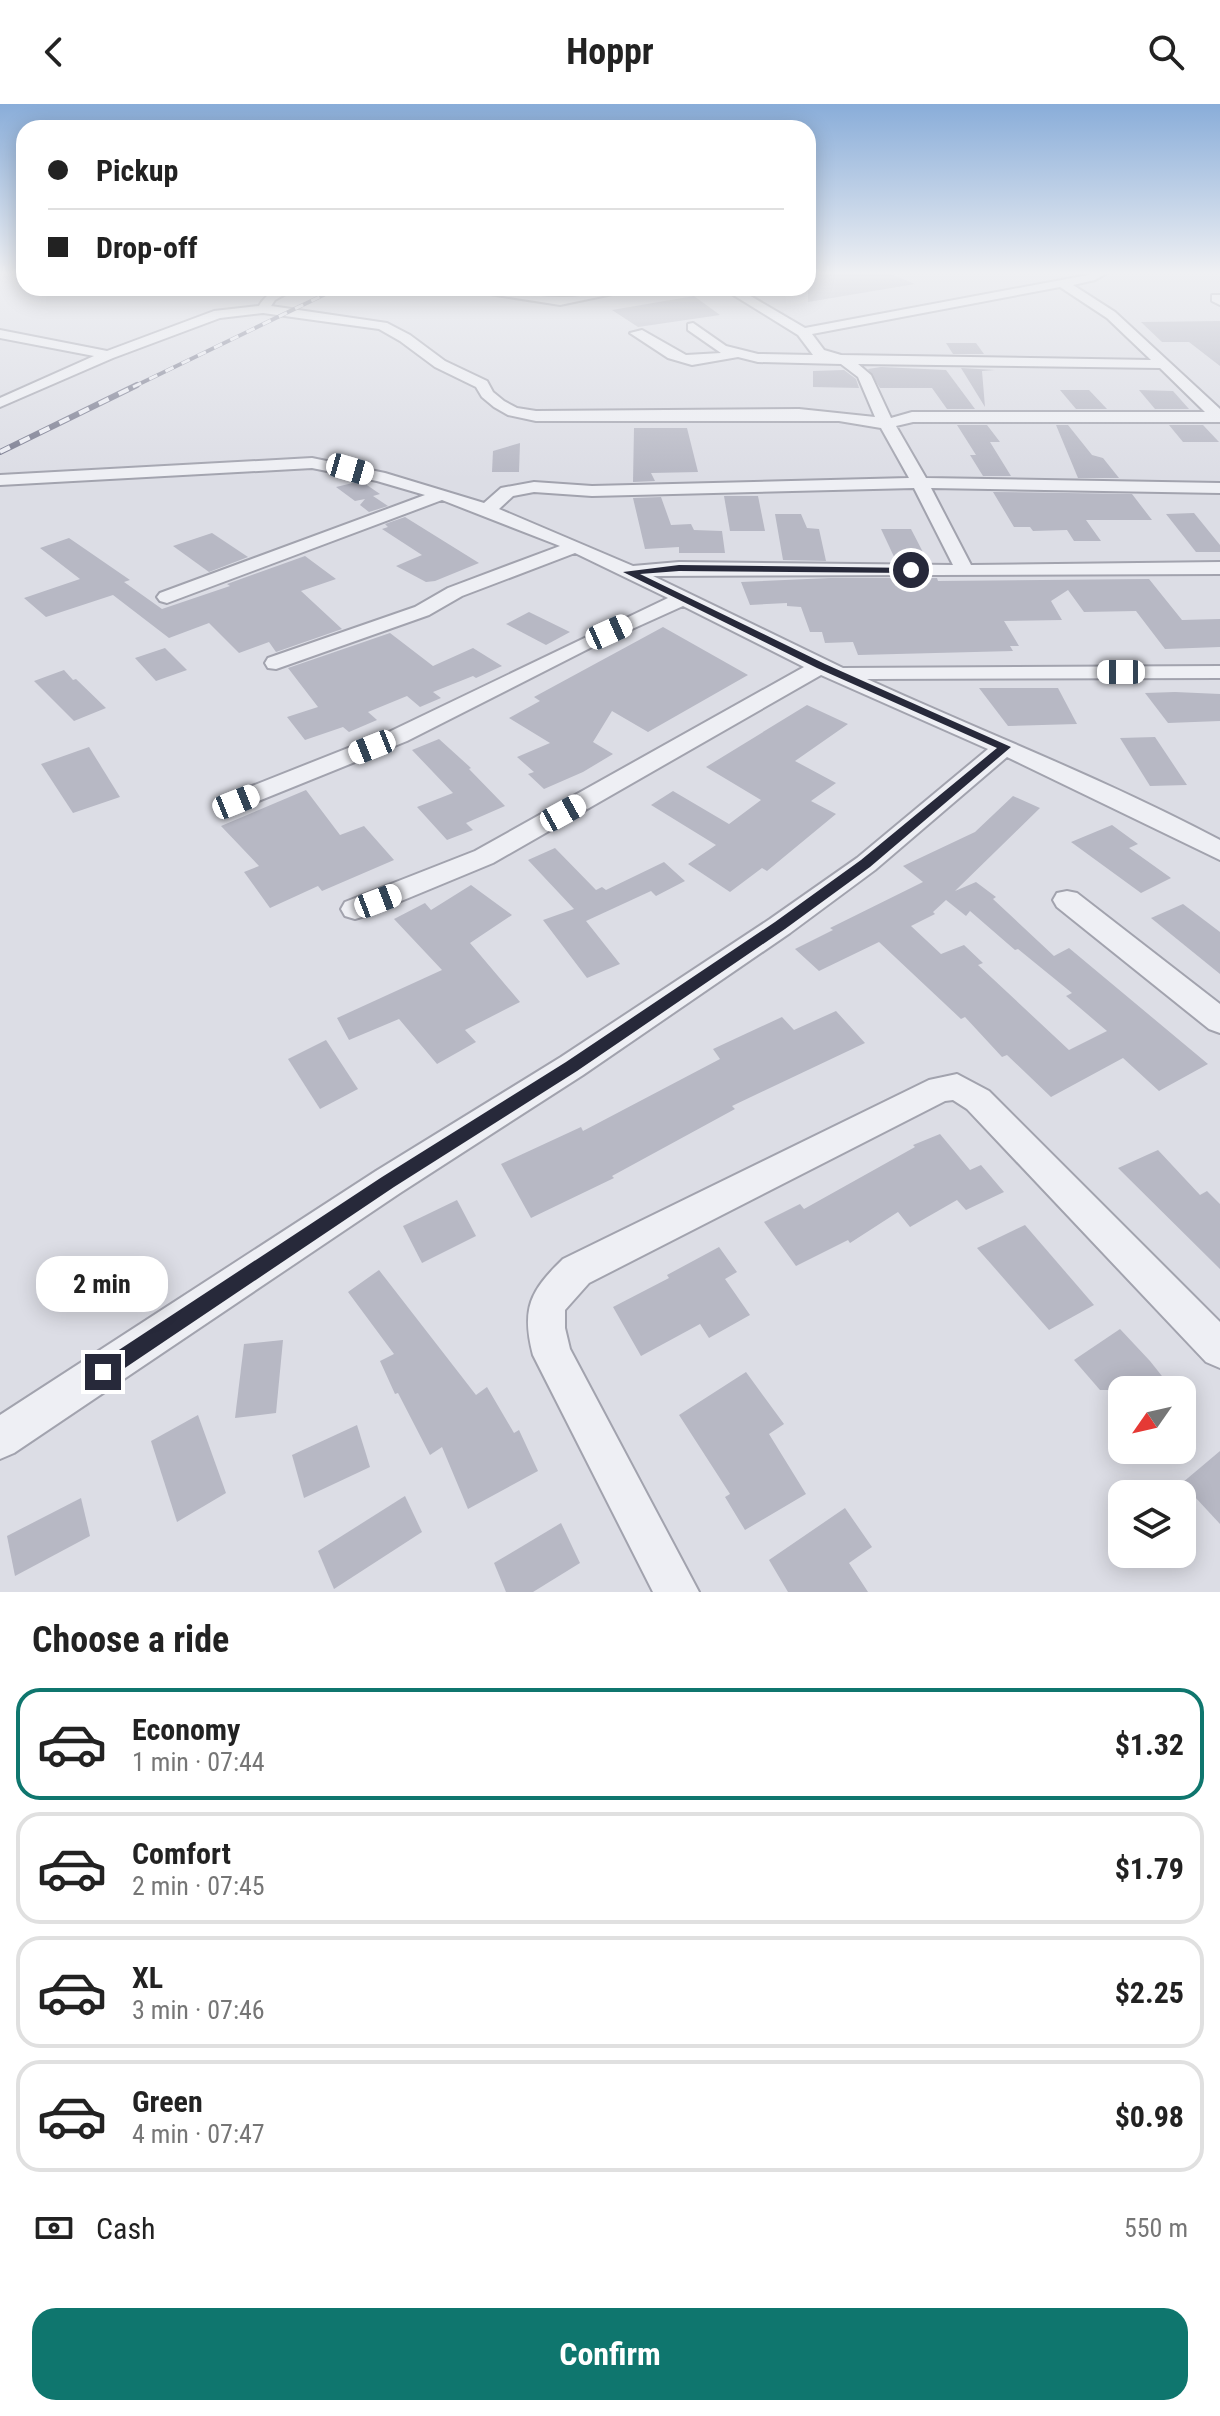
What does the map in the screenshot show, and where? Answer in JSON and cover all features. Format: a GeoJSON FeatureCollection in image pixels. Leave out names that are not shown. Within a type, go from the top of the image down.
{"type":"FeatureCollection","features":[{"type":"Feature","properties":{"kind":"street"},"geometry":{"type":"LineString","coordinates":[[33,340],[108,355]]}},
{"type":"Feature","properties":{"kind":"street"},"geometry":{"type":"LineString","coordinates":[[0,403],[147,340]]}},
{"type":"Feature","properties":{"kind":"street"},"geometry":{"type":"LineString","coordinates":[[408,340],[440,364],[478,381],[487,394],[513,412],[553,417],[799,414],[839,416],[887,424],[912,417]]}},
{"type":"Feature","properties":{"kind":"street"},"geometry":{"type":"LineString","coordinates":[[649,340],[683,361],[706,362],[734,354]]}},
{"type":"Feature","properties":{"kind":"street"},"geometry":{"type":"LineString","coordinates":[[708,340],[734,354],[758,358],[1162,364]]}},
{"type":"Feature","properties":{"kind":"street"},"geometry":{"type":"LineString","coordinates":[[809,340],[819,353],[846,361],[864,375],[965,571]]}},
{"type":"Feature","properties":{"kind":"street"},"geometry":{"type":"LineString","coordinates":[[1137,340],[1220,416]]}},
{"type":"Feature","properties":{"kind":"street"},"geometry":{"type":"LineString","coordinates":[[879,409],[912,417],[1220,416]]}},
{"type":"Feature","properties":{"kind":"street"},"geometry":{"type":"LineString","coordinates":[[0,480],[312,463],[350,469],[440,495],[487,510],[686,597],[830,670],[1118,797],[1220,851]]}},
{"type":"Feature","properties":{"kind":"street"},"geometry":{"type":"LineString","coordinates":[[487,510],[507,492],[534,487],[592,491],[921,483],[1220,488]]}},
{"type":"Feature","properties":{"kind":"street"},"geometry":{"type":"LineString","coordinates":[[167,597],[440,495]]}},
{"type":"Feature","properties":{"kind":"street"},"geometry":{"type":"LineString","coordinates":[[276,663],[422,611],[455,592],[575,547]]}},
{"type":"Feature","properties":{"kind":"street"},"geometry":{"type":"LineString","coordinates":[[628,572],[679,568],[965,571],[1220,568]]}},
{"type":"Feature","properties":{"kind":"street"},"geometry":{"type":"LineString","coordinates":[[236,802],[399,736],[583,644],[686,597]]}},
{"type":"Feature","properties":{"kind":"street"},"geometry":{"type":"LineString","coordinates":[[355,909],[484,857],[830,670],[1220,672]]}},
{"type":"Feature","properties":{"kind":"street"},"geometry":{"type":"LineString","coordinates":[[0,1439],[388,1182],[572,1066],[780,926],[866,864],[1005,747]]}},
{"type":"Feature","properties":{"kind":"street"},"geometry":{"type":"LineString","coordinates":[[1190,834],[1220,829]]}},
{"type":"Feature","properties":{"kind":"street"},"geometry":{"type":"LineString","coordinates":[[1067,900],[1220,1021]]}},
{"type":"Feature","properties":{"kind":"street"},"geometry":{"type":"LineString","coordinates":[[677,1592],[552,1355],[542,1320],[552,1294],[576,1271],[940,1089],[957,1087],[978,1100],[1220,1349]]}},
{"type":"Feature","properties":{"kind":"building"},"geometry":{"type":"Polygon","coordinates":[[[1220,340],[1220,366],[1189,342],[1162,342],[1220,340]]]}},
{"type":"Feature","properties":{"kind":"building"},"geometry":{"type":"Polygon","coordinates":[[[946,343],[976,343],[984,354],[953,354],[946,343]]]}},
{"type":"Feature","properties":{"kind":"building"},"geometry":{"type":"Polygon","coordinates":[[[961,368],[995,370],[982,371],[985,407],[961,368]]]}},
{"type":"Feature","properties":{"kind":"building"},"geometry":{"type":"Polygon","coordinates":[[[868,369],[946,370],[975,409],[947,409],[932,388],[880,388],[868,369]]]}},
{"type":"Feature","properties":{"kind":"building"},"geometry":{"type":"Polygon","coordinates":[[[844,370],[856,379],[859,388],[813,387],[813,371],[844,370]]]}},
{"type":"Feature","properties":{"kind":"building"},"geometry":{"type":"Polygon","coordinates":[[[1060,390],[1089,390],[1107,409],[1076,409],[1060,390]]]}},
{"type":"Feature","properties":{"kind":"building"},"geometry":{"type":"Polygon","coordinates":[[[1139,390],[1173,391],[1189,409],[1155,409],[1139,390]]]}},
{"type":"Feature","properties":{"kind":"building"},"geometry":{"type":"Polygon","coordinates":[[[957,425],[987,425],[1000,442],[990,442],[1011,476],[983,476],[970,455],[976,455],[957,425]]]}},
{"type":"Feature","properties":{"kind":"building"},"geometry":{"type":"Polygon","coordinates":[[[1056,425],[1068,425],[1092,455],[1103,458],[1119,478],[1078,478],[1056,425]]]}},
{"type":"Feature","properties":{"kind":"building"},"geometry":{"type":"Polygon","coordinates":[[[1169,425],[1203,425],[1219,442],[1183,442],[1169,425]]]}},
{"type":"Feature","properties":{"kind":"building"},"geometry":{"type":"Polygon","coordinates":[[[634,428],[687,428],[698,472],[651,473],[655,481],[633,482],[634,428]]]}},
{"type":"Feature","properties":{"kind":"building"},"geometry":{"type":"Polygon","coordinates":[[[520,443],[519,472],[492,472],[493,451],[520,443]]]}},
{"type":"Feature","properties":{"kind":"building"},"geometry":{"type":"Polygon","coordinates":[[[361,481],[380,494],[373,496],[388,506],[369,512],[360,505],[365,499],[355,501],[336,487],[361,481]]]}},
{"type":"Feature","properties":{"kind":"building"},"geometry":{"type":"Polygon","coordinates":[[[993,492],[1132,494],[1152,520],[1086,520],[1101,541],[1074,541],[1067,530],[1033,531],[1030,527],[1014,527],[993,492]]]}},
{"type":"Feature","properties":{"kind":"building"},"geometry":{"type":"Polygon","coordinates":[[[724,496],[758,496],[765,531],[730,531],[724,496]]]}},
{"type":"Feature","properties":{"kind":"building"},"geometry":{"type":"Polygon","coordinates":[[[661,497],[671,525],[691,524],[694,530],[722,531],[725,553],[679,553],[679,547],[645,549],[633,498],[661,497]]]}},
{"type":"Feature","properties":{"kind":"building"},"geometry":{"type":"Polygon","coordinates":[[[1194,513],[1220,545],[1220,552],[1196,552],[1166,514],[1194,513]]]}},
{"type":"Feature","properties":{"kind":"building"},"geometry":{"type":"Polygon","coordinates":[[[775,514],[801,514],[807,528],[819,529],[826,561],[783,560],[775,514]]]}},
{"type":"Feature","properties":{"kind":"building"},"geometry":{"type":"Polygon","coordinates":[[[405,517],[479,563],[426,582],[396,566],[422,555],[382,529],[388,527],[385,524],[405,517]]]}},
{"type":"Feature","properties":{"kind":"building"},"geometry":{"type":"Polygon","coordinates":[[[881,529],[911,529],[928,562],[896,561],[881,529]]]}},
{"type":"Feature","properties":{"kind":"building"},"geometry":{"type":"Polygon","coordinates":[[[212,533],[248,557],[209,572],[173,546],[212,533]]]}},
{"type":"Feature","properties":{"kind":"building"},"geometry":{"type":"Polygon","coordinates":[[[69,538],[130,580],[124,582],[162,609],[305,556],[336,579],[301,591],[342,629],[276,652],[269,642],[239,653],[209,623],[169,638],[113,595],[46,617],[24,598],[80,579],[40,548],[69,538]]]}},
{"type":"Feature","properties":{"kind":"building"},"geometry":{"type":"Polygon","coordinates":[[[937,578],[938,581],[1149,579],[1182,620],[1220,619],[1220,647],[1165,649],[1136,611],[1084,612],[1068,590],[1051,601],[1062,620],[1004,621],[1019,646],[1010,646],[1013,651],[858,655],[853,642],[825,643],[822,632],[810,632],[801,607],[787,606],[787,603],[750,605],[741,582],[937,578]]]}},
{"type":"Feature","properties":{"kind":"building"},"geometry":{"type":"Polygon","coordinates":[[[529,612],[570,632],[546,645],[506,624],[529,612]]]}},
{"type":"Feature","properties":{"kind":"building"},"geometry":{"type":"Polygon","coordinates":[[[663,627],[748,675],[648,732],[612,711],[593,742],[613,754],[583,772],[544,789],[528,774],[534,772],[517,757],[550,743],[509,718],[540,701],[534,697],[663,627]]]}},
{"type":"Feature","properties":{"kind":"building"},"geometry":{"type":"Polygon","coordinates":[[[390,633],[433,666],[473,648],[502,666],[433,692],[441,698],[420,707],[407,696],[368,712],[377,720],[349,732],[343,727],[305,740],[287,717],[318,707],[288,668],[390,633]]]}},
{"type":"Feature","properties":{"kind":"building"},"geometry":{"type":"Polygon","coordinates":[[[165,648],[187,670],[156,681],[135,658],[165,648]]]}},
{"type":"Feature","properties":{"kind":"building"},"geometry":{"type":"Polygon","coordinates":[[[64,670],[106,708],[74,721],[34,681],[64,670]]]}},
{"type":"Feature","properties":{"kind":"building"},"geometry":{"type":"Polygon","coordinates":[[[979,688],[1058,688],[1077,724],[1008,726],[979,688]]]}},
{"type":"Feature","properties":{"kind":"building"},"geometry":{"type":"Polygon","coordinates":[[[1145,693],[1220,694],[1220,721],[1168,723],[1145,693]]]}},
{"type":"Feature","properties":{"kind":"building"},"geometry":{"type":"Polygon","coordinates":[[[807,705],[848,724],[795,761],[836,783],[811,801],[836,814],[767,871],[762,868],[730,892],[688,864],[716,845],[651,805],[673,791],[729,824],[761,800],[706,767],[807,705]]]}},
{"type":"Feature","properties":{"kind":"building"},"geometry":{"type":"Polygon","coordinates":[[[1155,737],[1187,785],[1150,786],[1120,738],[1155,737]]]}},
{"type":"Feature","properties":{"kind":"building"},"geometry":{"type":"Polygon","coordinates":[[[439,739],[471,768],[505,806],[466,823],[473,830],[447,840],[417,807],[453,793],[412,750],[439,739]]]}},
{"type":"Feature","properties":{"kind":"building"},"geometry":{"type":"Polygon","coordinates":[[[89,747],[120,797],[73,813],[41,764],[89,747]]]}},
{"type":"Feature","properties":{"kind":"building"},"geometry":{"type":"Polygon","coordinates":[[[306,790],[340,835],[364,826],[394,860],[322,891],[318,886],[270,908],[244,872],[259,866],[221,826],[306,790]]]}},
{"type":"Feature","properties":{"kind":"building"},"geometry":{"type":"Polygon","coordinates":[[[1013,796],[1040,808],[955,891],[976,882],[996,897],[993,899],[1054,956],[1069,948],[1208,1064],[1159,1091],[1123,1058],[1051,1097],[1007,1055],[1002,1057],[965,1017],[961,1019],[879,942],[819,971],[795,949],[923,882],[903,866],[975,832],[1013,796]],[[946,900],[933,912],[935,914],[911,926],[941,954],[964,945],[983,963],[978,965],[1069,1050],[1107,1031],[1066,996],[1072,993],[970,911],[966,916],[946,900]]]}},
{"type":"Feature","properties":{"kind":"building"},"geometry":{"type":"Polygon","coordinates":[[[1112,825],[1138,844],[1129,848],[1171,878],[1141,893],[1071,842],[1112,825]]]}},
{"type":"Feature","properties":{"kind":"building"},"geometry":{"type":"Polygon","coordinates":[[[555,848],[596,890],[602,887],[606,890],[664,862],[685,881],[656,896],[651,891],[586,921],[620,964],[587,978],[543,920],[574,909],[528,860],[555,848]]]}},
{"type":"Feature","properties":{"kind":"building"},"geometry":{"type":"Polygon","coordinates":[[[471,885],[512,915],[470,943],[520,1002],[465,1030],[476,1042],[437,1064],[399,1019],[349,1040],[337,1018],[442,970],[394,919],[425,903],[431,910],[471,885]]]}},
{"type":"Feature","properties":{"kind":"building"},"geometry":{"type":"Polygon","coordinates":[[[1183,904],[1220,932],[1220,974],[1151,918],[1183,904]]]}},
{"type":"Feature","properties":{"kind":"building"},"geometry":{"type":"Polygon","coordinates":[[[836,1011],[865,1043],[732,1106],[735,1109],[612,1176],[614,1178],[531,1218],[501,1164],[581,1127],[583,1131],[720,1059],[713,1049],[782,1017],[794,1030],[836,1011]]]}},
{"type":"Feature","properties":{"kind":"building"},"geometry":{"type":"Polygon","coordinates":[[[326,1040],[358,1089],[320,1109],[288,1059],[326,1040]]]}},
{"type":"Feature","properties":{"kind":"building"},"geometry":{"type":"Polygon","coordinates":[[[940,1134],[970,1170],[981,1165],[1004,1192],[966,1210],[957,1200],[910,1227],[898,1212],[850,1243],[848,1240],[796,1266],[764,1222],[800,1204],[804,1209],[915,1147],[913,1145],[940,1134]]]}},
{"type":"Feature","properties":{"kind":"building"},"geometry":{"type":"Polygon","coordinates":[[[1158,1150],[1200,1195],[1207,1191],[1220,1204],[1220,1269],[1118,1168],[1158,1150]]]}},
{"type":"Feature","properties":{"kind":"building"},"geometry":{"type":"Polygon","coordinates":[[[457,1200],[476,1236],[422,1263],[403,1226],[457,1200]]]}},
{"type":"Feature","properties":{"kind":"building"},"geometry":{"type":"Polygon","coordinates":[[[1025,1225],[1094,1305],[1049,1330],[977,1248],[1025,1225]]]}},
{"type":"Feature","properties":{"kind":"building"},"geometry":{"type":"Polygon","coordinates":[[[719,1247],[737,1272],[725,1279],[750,1315],[709,1338],[700,1324],[641,1356],[613,1307],[719,1247]]]}},
{"type":"Feature","properties":{"kind":"building"},"geometry":{"type":"Polygon","coordinates":[[[379,1270],[476,1395],[487,1387],[514,1433],[519,1430],[538,1471],[468,1509],[442,1447],[430,1455],[398,1393],[395,1394],[380,1361],[394,1354],[348,1292],[379,1270]]]}},
{"type":"Feature","properties":{"kind":"building"},"geometry":{"type":"Polygon","coordinates":[[[1120,1329],[1162,1376],[1108,1376],[1108,1390],[1100,1390],[1074,1360],[1120,1329]]]}},
{"type":"Feature","properties":{"kind":"building"},"geometry":{"type":"Polygon","coordinates":[[[283,1340],[276,1413],[235,1418],[244,1344],[283,1340]]]}},
{"type":"Feature","properties":{"kind":"building"},"geometry":{"type":"Polygon","coordinates":[[[746,1372],[784,1424],[769,1434],[806,1494],[745,1530],[725,1497],[730,1494],[679,1415],[746,1372]]]}},
{"type":"Feature","properties":{"kind":"building"},"geometry":{"type":"Polygon","coordinates":[[[198,1415],[226,1493],[177,1522],[151,1441],[198,1415]]]}},
{"type":"Feature","properties":{"kind":"building"},"geometry":{"type":"Polygon","coordinates":[[[357,1425],[370,1467],[304,1498],[292,1455],[357,1425]]]}},
{"type":"Feature","properties":{"kind":"building"},"geometry":{"type":"Polygon","coordinates":[[[1220,1451],[1220,1524],[1196,1498],[1196,1480],[1186,1480],[1220,1451]]]}},
{"type":"Feature","properties":{"kind":"building"},"geometry":{"type":"Polygon","coordinates":[[[405,1496],[422,1532],[334,1589],[318,1551],[405,1496]]]}},
{"type":"Feature","properties":{"kind":"building"},"geometry":{"type":"Polygon","coordinates":[[[81,1498],[90,1536],[15,1576],[7,1536],[81,1498]]]}},
{"type":"Feature","properties":{"kind":"building"},"geometry":{"type":"Polygon","coordinates":[[[845,1508],[872,1547],[849,1563],[868,1592],[788,1592],[769,1560],[845,1508]]]}},
{"type":"Feature","properties":{"kind":"building"},"geometry":{"type":"Polygon","coordinates":[[[561,1523],[580,1563],[533,1592],[506,1592],[494,1563],[561,1523]]]}},
{"type":"Feature","properties":{"kind":"railway"},"geometry":{"type":"LineString","coordinates":[[133,387],[229,340]]}},
{"type":"Feature","properties":{"kind":"railway"},"geometry":{"type":"LineString","coordinates":[[0,452],[137,385]]}},
{"type":"Feature","properties":{"kind":"route"},"geometry":{"type":"LineString","coordinates":[[103,1372],[388,1182],[572,1066],[780,926],[866,864],[1005,747],[821,666],[686,597],[628,572],[679,568],[911,570]]}}]}
